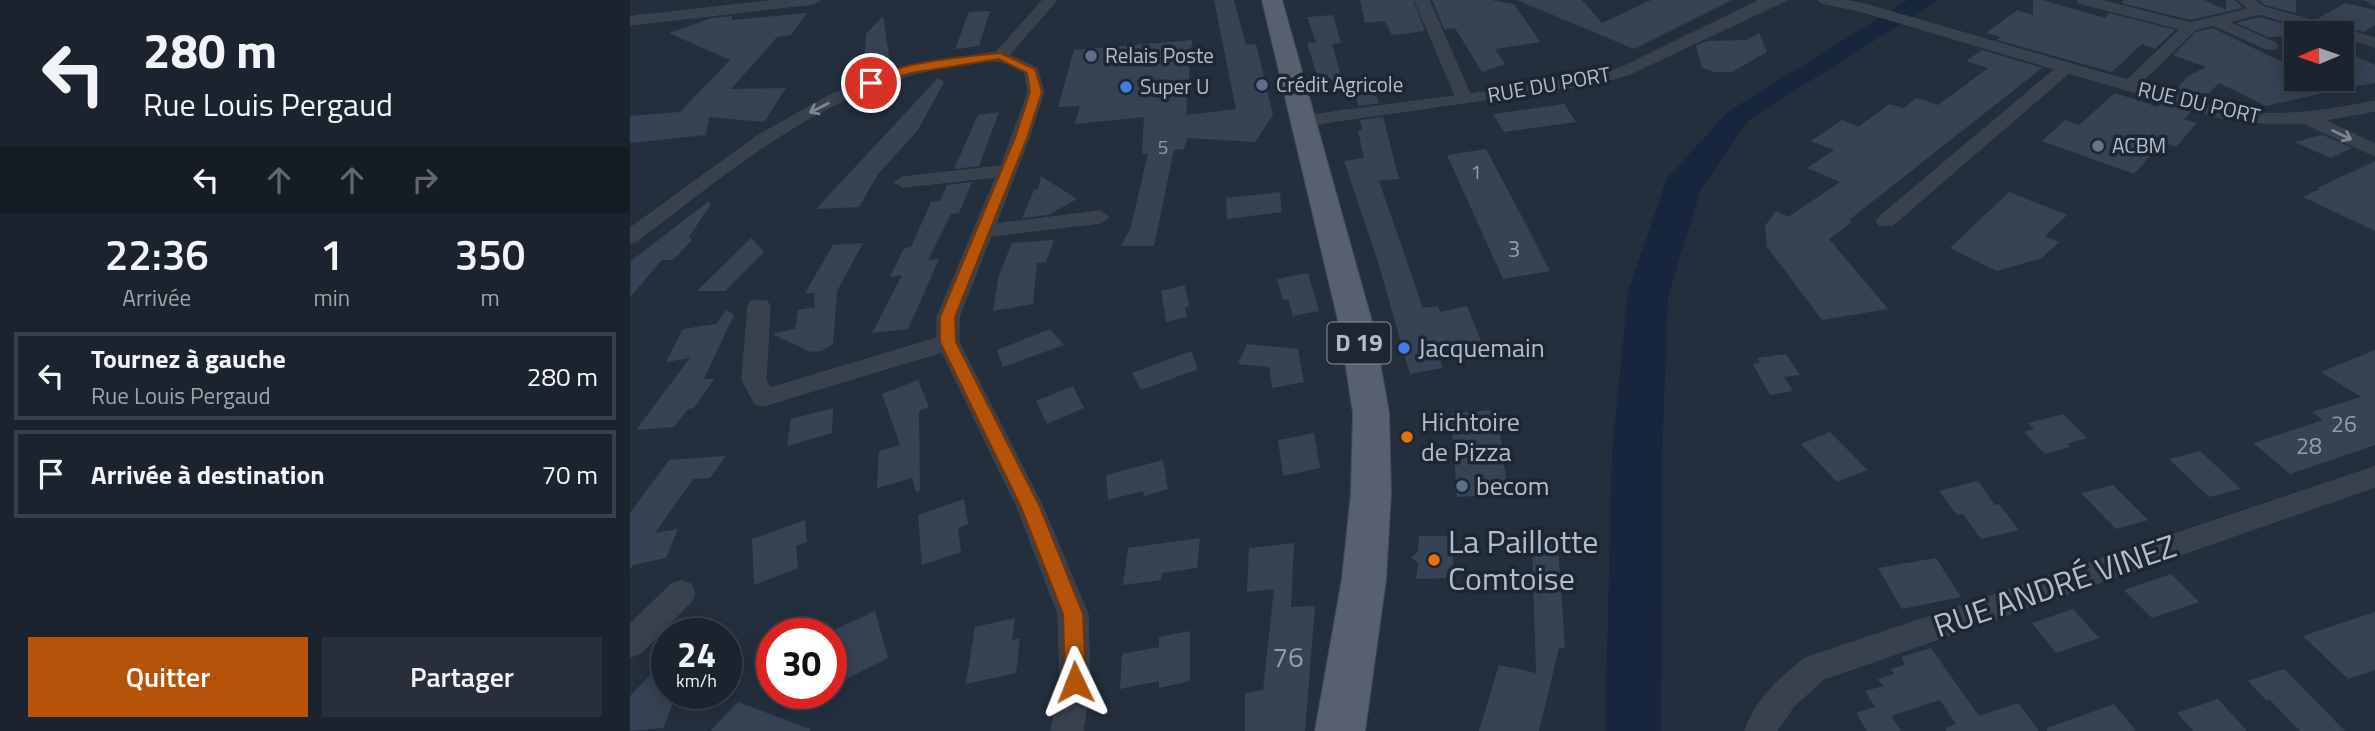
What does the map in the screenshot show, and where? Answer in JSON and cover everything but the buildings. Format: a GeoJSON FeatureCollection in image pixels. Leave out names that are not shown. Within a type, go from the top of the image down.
{"type":"FeatureCollection","features":[{"type":"Feature","properties":{"kind":"main road","name":"D 19"},"geometry":{"type":"LineString","coordinates":[[1272,0],[1357,329],[1371,413],[1371,494],[1364,579],[1340,731]]}},
{"type":"Feature","properties":{"kind":"street"},"geometry":{"type":"LineString","coordinates":[[630,21],[757,3],[813,0]]}},
{"type":"Feature","properties":{"kind":"street"},"geometry":{"type":"LineString","coordinates":[[1000,56],[1050,0]]}},
{"type":"Feature","properties":{"kind":"street"},"geometry":{"type":"LineString","coordinates":[[1422,0],[1464,100]]}},
{"type":"Feature","properties":{"kind":"street","name":"RUE DU PORT"},"geometry":{"type":"LineString","coordinates":[[1303,121],[1589,81],[1623,72],[1767,2],[1780,0]]}},
{"type":"Feature","properties":{"kind":"street","name":"RUE DU PORT"},"geometry":{"type":"LineString","coordinates":[[1826,0],[1878,12],[2221,113],[2255,119],[2309,119],[2375,106]]}},
{"type":"Feature","properties":{"kind":"street"},"geometry":{"type":"LineString","coordinates":[[2084,0],[2190,27],[2259,10]]}},
{"type":"Feature","properties":{"kind":"street"},"geometry":{"type":"LineString","coordinates":[[2245,0],[2259,10],[2298,21]]}},
{"type":"Feature","properties":{"kind":"street"},"geometry":{"type":"LineString","coordinates":[[2215,21],[2271,46]]}},
{"type":"Feature","properties":{"kind":"street"},"geometry":{"type":"LineString","coordinates":[[2130,86],[2190,27]]}},
{"type":"Feature","properties":{"kind":"street"},"geometry":{"type":"LineString","coordinates":[[2354,37],[2375,43]]}},
{"type":"Feature","properties":{"kind":"street"},"geometry":{"type":"LineString","coordinates":[[630,237],[771,134],[871,83],[908,70],[1000,56],[1032,71],[1036,92],[1021,138],[948,317],[948,342],[1030,507],[1073,614],[1075,682],[1068,731]]}},
{"type":"Feature","properties":{"kind":"street"},"geometry":{"type":"LineString","coordinates":[[1886,221],[2067,67]]}},
{"type":"Feature","properties":{"kind":"street"},"geometry":{"type":"LineString","coordinates":[[2309,119],[2375,151]]}},
{"type":"Feature","properties":{"kind":"street"},"geometry":{"type":"LineString","coordinates":[[903,181],[1006,171]]}},
{"type":"Feature","properties":{"kind":"street"},"geometry":{"type":"LineString","coordinates":[[982,231],[1100,218]]}},
{"type":"Feature","properties":{"kind":"street"},"geometry":{"type":"LineString","coordinates":[[759,306],[754,380],[762,398],[948,342]]}},
{"type":"Feature","properties":{"kind":"street","name":"RUE ANDRÉ VINEZ"},"geometry":{"type":"LineString","coordinates":[[1761,731],[1763,720],[1786,693],[1814,669],[2375,477]]}},
{"type":"Feature","properties":{"kind":"street"},"geometry":{"type":"LineString","coordinates":[[630,644],[681,593]]}},
{"type":"Feature","properties":{"kind":"water"},"geometry":{"type":"Polygon","coordinates":[[[1908,0],[1939,0],[1750,119],[1701,189],[1668,296],[1662,458],[1661,731],[1605,731],[1612,452],[1628,292],[1667,178],[1729,111],[1908,0]]]}},
{"type":"Feature","properties":{"kind":"place","name":"Relais Poste"},"geometry":{"type":"Point","coordinates":[1091,56]}},
{"type":"Feature","properties":{"kind":"place","name":"Crédit Agricole"},"geometry":{"type":"Point","coordinates":[1262,85]}},
{"type":"Feature","properties":{"kind":"place","name":"Super U"},"geometry":{"type":"Point","coordinates":[1126,87]}},
{"type":"Feature","properties":{"kind":"place","name":"ACBM"},"geometry":{"type":"Point","coordinates":[2098,146]}},
{"type":"Feature","properties":{"kind":"place","name":"Jacquemain"},"geometry":{"type":"Point","coordinates":[1404,348]}},
{"type":"Feature","properties":{"kind":"place","name":"Hichtoire de Pizza"},"geometry":{"type":"Point","coordinates":[1407,437]}},
{"type":"Feature","properties":{"kind":"place","name":"becom"},"geometry":{"type":"Point","coordinates":[1462,486]}},
{"type":"Feature","properties":{"kind":"place","name":"La Paillotte Comtoise"},"geometry":{"type":"Point","coordinates":[1434,560]}},
{"type":"Feature","properties":{"kind":"route"},"geometry":{"type":"LineString","coordinates":[[871,83],[908,70],[1000,56],[1032,71],[1036,92],[1021,138],[948,317],[948,342],[1030,507],[1073,614],[1075,682]]}}]}
